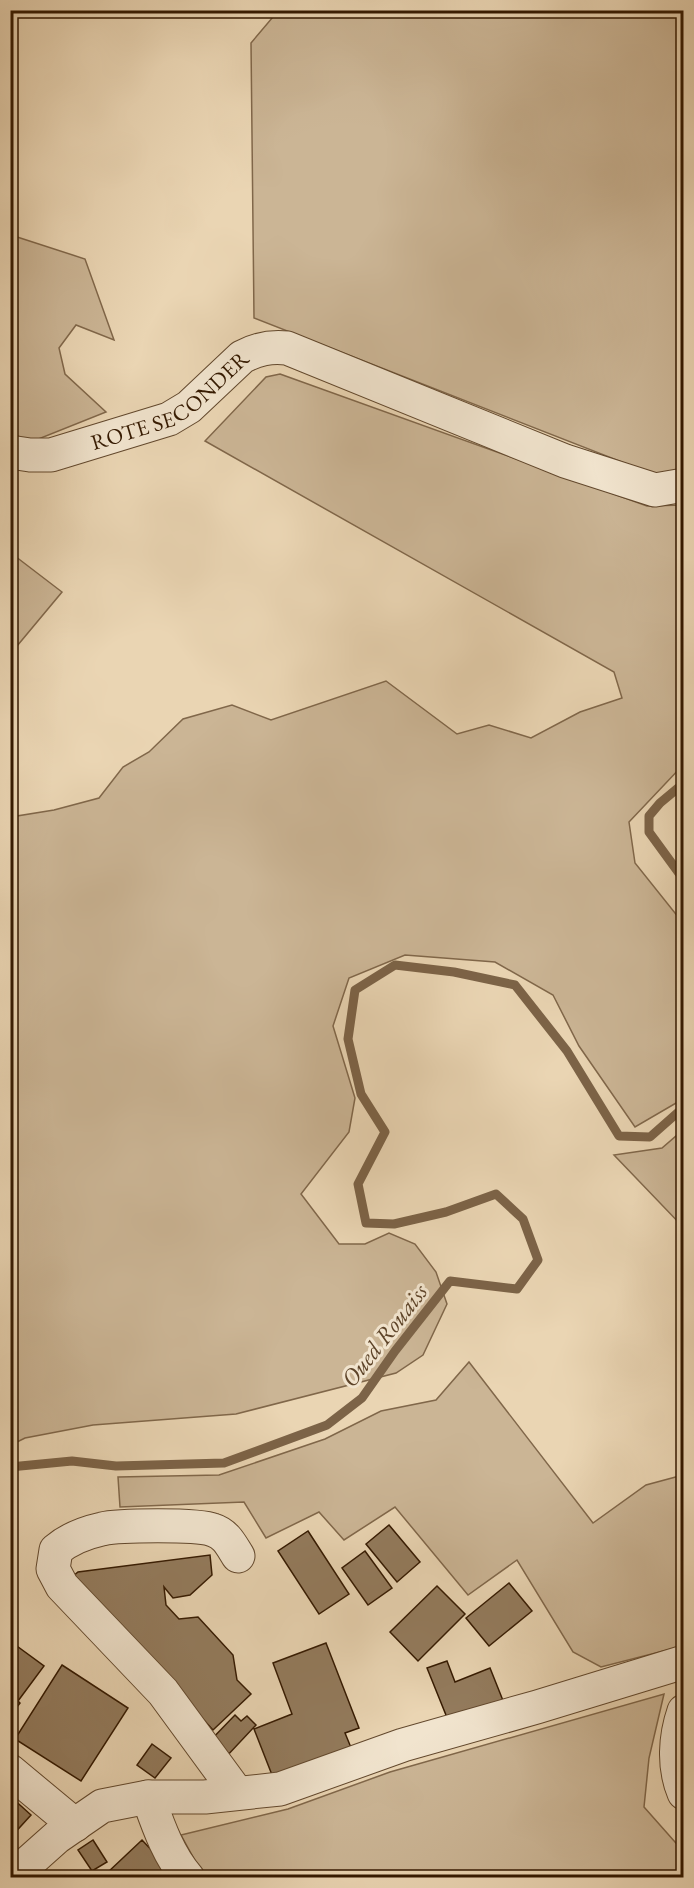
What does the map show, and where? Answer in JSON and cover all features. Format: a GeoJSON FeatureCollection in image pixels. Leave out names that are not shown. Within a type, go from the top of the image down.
{"type":"FeatureCollection","features":[{"type":"Feature","properties":{"kind":"street","name":"ROTE SECONDER"},"geometry":{"type":"LineString","coordinates":[[10,452],[51,455],[169,419],[189,407],[242,357],[264,348],[287,348],[565,461],[655,490],[684,485]]}},
{"type":"Feature","properties":{"kind":"street"},"geometry":{"type":"LineString","coordinates":[[237,1793],[163,1692],[62,1586],[53,1569],[56,1550],[62,1545],[69,1540],[104,1529],[193,1526],[213,1530],[226,1537],[238,1556]]}},
{"type":"Feature","properties":{"kind":"street"},"geometry":{"type":"LineString","coordinates":[[11,1878],[57,1837],[102,1806],[148,1797],[205,1797],[280,1788],[404,1745],[684,1662]]}},
{"type":"Feature","properties":{"kind":"street"},"geometry":{"type":"LineString","coordinates":[[684,1711],[677,1731],[678,1778],[684,1793]]}},
{"type":"Feature","properties":{"kind":"street"},"geometry":{"type":"LineString","coordinates":[[10,1771],[75,1825]]}},
{"type":"Feature","properties":{"kind":"street"},"geometry":{"type":"LineString","coordinates":[[148,1797],[159,1831],[188,1878]]}},
{"type":"Feature","properties":{"kind":"shaded area"},"geometry":{"type":"Polygon","coordinates":[[[278,11],[683,11],[683,470],[655,475],[254,318],[251,43],[278,11]]]}},
{"type":"Feature","properties":{"kind":"shaded area"},"geometry":{"type":"Polygon","coordinates":[[[11,235],[85,259],[114,340],[76,325],[59,348],[65,374],[106,412],[31,442],[11,433],[11,235]]]}},
{"type":"Feature","properties":{"kind":"shaded area"},"geometry":{"type":"Polygon","coordinates":[[[280,374],[647,506],[683,505],[683,765],[629,822],[635,863],[683,923],[683,1099],[635,1127],[579,1046],[553,995],[495,962],[405,955],[349,978],[333,1026],[355,1098],[349,1132],[301,1194],[339,1244],[365,1244],[389,1233],[415,1244],[436,1272],[447,1304],[423,1355],[396,1373],[236,1414],[93,1425],[25,1438],[11,1445],[11,817],[54,810],[99,798],[123,767],[149,752],[183,719],[232,705],[271,720],[386,681],[457,734],[489,725],[531,738],[580,712],[622,698],[614,672],[205,441],[266,377],[280,374]]]}},
{"type":"Feature","properties":{"kind":"shaded area"},"geometry":{"type":"Polygon","coordinates":[[[11,553],[62,592],[12,652],[10,651],[11,553]]]}},
{"type":"Feature","properties":{"kind":"shaded area"},"geometry":{"type":"Polygon","coordinates":[[[683,1130],[683,1227],[614,1155],[662,1148],[683,1130]]]}},
{"type":"Feature","properties":{"kind":"shaded area"},"geometry":{"type":"Polygon","coordinates":[[[469,1362],[593,1523],[646,1485],[683,1475],[683,1646],[601,1667],[573,1652],[517,1560],[468,1595],[395,1507],[344,1540],[319,1512],[266,1538],[244,1502],[120,1507],[118,1477],[219,1475],[325,1439],[381,1411],[436,1400],[469,1362]]]}},
{"type":"Feature","properties":{"kind":"shaded area"},"geometry":{"type":"Polygon","coordinates":[[[664,1694],[649,1758],[644,1807],[683,1851],[683,1877],[210,1877],[198,1866],[181,1835],[288,1809],[390,1772],[664,1694]]]}},
{"type":"Feature","properties":{"kind":"building"},"geometry":{"type":"Polygon","coordinates":[[[389,1525],[420,1562],[397,1582],[366,1544],[389,1525]]]}},
{"type":"Feature","properties":{"kind":"building"},"geometry":{"type":"Polygon","coordinates":[[[308,1531],[349,1594],[319,1614],[278,1551],[308,1531]]]}},
{"type":"Feature","properties":{"kind":"building"},"geometry":{"type":"Polygon","coordinates":[[[365,1551],[392,1588],[368,1605],[342,1568],[365,1551]]]}},
{"type":"Feature","properties":{"kind":"building"},"geometry":{"type":"Polygon","coordinates":[[[210,1555],[212,1575],[190,1595],[173,1598],[164,1587],[166,1605],[179,1619],[198,1617],[233,1655],[237,1680],[251,1694],[213,1730],[72,1577],[78,1572],[210,1555]]]}},
{"type":"Feature","properties":{"kind":"building"},"geometry":{"type":"Polygon","coordinates":[[[509,1583],[532,1611],[489,1646],[466,1618],[509,1583]]]}},
{"type":"Feature","properties":{"kind":"building"},"geometry":{"type":"Polygon","coordinates":[[[437,1586],[465,1614],[418,1661],[390,1632],[437,1586]]]}},
{"type":"Feature","properties":{"kind":"building"},"geometry":{"type":"Polygon","coordinates":[[[10,1641],[44,1666],[18,1701],[20,1703],[10,1716],[10,1641]]]}},
{"type":"Feature","properties":{"kind":"building"},"geometry":{"type":"Polygon","coordinates":[[[326,1643],[359,1728],[345,1733],[352,1750],[274,1780],[254,1729],[292,1714],[273,1663],[326,1643]]]}},
{"type":"Feature","properties":{"kind":"building"},"geometry":{"type":"Polygon","coordinates":[[[447,1661],[455,1682],[490,1668],[504,1703],[450,1725],[427,1668],[447,1661]]]}},
{"type":"Feature","properties":{"kind":"building"},"geometry":{"type":"Polygon","coordinates":[[[62,1665],[128,1708],[81,1781],[15,1739],[62,1665]]]}},
{"type":"Feature","properties":{"kind":"building"},"geometry":{"type":"Polygon","coordinates":[[[235,1715],[241,1721],[247,1716],[256,1725],[225,1758],[208,1743],[235,1715]]]}},
{"type":"Feature","properties":{"kind":"building"},"geometry":{"type":"Polygon","coordinates":[[[152,1744],[171,1758],[155,1778],[137,1765],[152,1744]]]}},
{"type":"Feature","properties":{"kind":"building"},"geometry":{"type":"Polygon","coordinates":[[[10,1796],[31,1815],[10,1838],[10,1796]]]}},
{"type":"Feature","properties":{"kind":"building"},"geometry":{"type":"Polygon","coordinates":[[[93,1840],[107,1862],[92,1871],[78,1850],[93,1840]]]}},
{"type":"Feature","properties":{"kind":"building"},"geometry":{"type":"Polygon","coordinates":[[[142,1840],[157,1856],[185,1878],[111,1878],[107,1873],[142,1840]]]}},
{"type":"Feature","properties":{"kind":"waterway","name":"Oued Rouaiss"},"geometry":{"type":"LineString","coordinates":[[684,783],[660,803],[649,816],[649,832],[684,880]]}},
{"type":"Feature","properties":{"kind":"waterway","name":"Oued Rouaiss"},"geometry":{"type":"LineString","coordinates":[[10,1467],[72,1461],[116,1466],[224,1463],[327,1425],[362,1398],[395,1351],[450,1281],[517,1289],[538,1260],[523,1219],[496,1194],[446,1212],[394,1224],[366,1223],[358,1184],[385,1132],[361,1094],[348,1039],[355,990],[395,965],[454,972],[515,985],[567,1051],[619,1136],[650,1137],[684,1107]]}}]}
